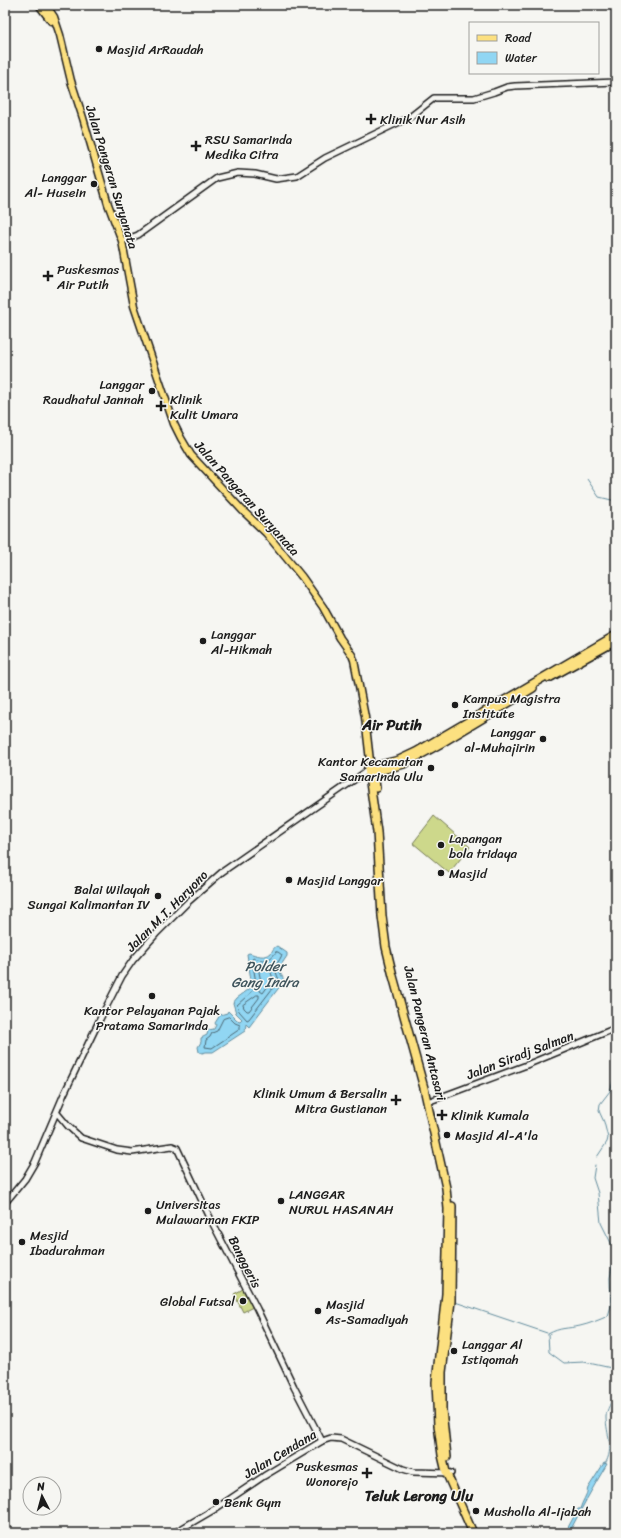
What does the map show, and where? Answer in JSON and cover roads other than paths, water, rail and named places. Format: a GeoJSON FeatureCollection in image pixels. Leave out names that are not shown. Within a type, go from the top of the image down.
{"type":"FeatureCollection","features":[{"type":"Feature","properties":{"kind":"highway"},"geometry":{"type":"LineString","coordinates":[[370,769],[404,764],[440,744],[616,634]]}},
{"type":"Feature","properties":{"kind":"highway"},"geometry":{"type":"LineString","coordinates":[[554,673],[616,641]]}},
{"type":"Feature","properties":{"kind":"highway","name":"Jalan Pangeran Antasari"},"geometry":{"type":"LineString","coordinates":[[370,769],[389,939],[407,1016],[446,1166],[452,1205],[452,1251],[442,1372],[442,1410],[449,1473],[473,1533]]}},
{"type":"Feature","properties":{"kind":"highway","name":"Jalan Pangeran Antasari"},"geometry":{"type":"LineString","coordinates":[[381,864],[382,916],[392,976],[424,1088],[446,1188],[448,1209],[448,1308]]}},
{"type":"Feature","properties":{"kind":"highway","name":"Jalan Pangeran Antasari"},"geometry":{"type":"LineString","coordinates":[[449,1473],[478,1533]]}},
{"type":"Feature","properties":{"kind":"main road","name":"Jalan Pangeran Suryanata"},"geometry":{"type":"LineString","coordinates":[[40,5],[50,18],[60,42]]}},
{"type":"Feature","properties":{"kind":"main road","name":"Jalan Pangeran Suryanata"},"geometry":{"type":"LineString","coordinates":[[46,5],[54,17],[71,81],[108,202],[122,241],[134,306],[178,434],[192,454],[242,510],[266,533],[302,577],[323,607],[340,638],[352,655],[365,717],[370,769]]}},
{"type":"Feature","properties":{"kind":"main road"},"geometry":{"type":"LineString","coordinates":[[122,241],[138,235],[155,224],[217,178],[238,173],[255,174],[276,179],[297,176],[325,158],[410,117],[434,98],[474,98],[506,87],[515,86],[616,82]]}},
{"type":"Feature","properties":{"kind":"main road","name":"Jalan M.T. Haryono"},"geometry":{"type":"LineString","coordinates":[[5,1203],[25,1179],[35,1162],[64,1094],[119,982],[133,960],[156,934],[188,902],[222,872],[370,769]]}},
{"type":"Feature","properties":{"kind":"main road","name":"Jalan Siradj Salman"},"geometry":{"type":"LineString","coordinates":[[430,1101],[520,1068],[616,1028]]}},
{"type":"Feature","properties":{"kind":"main road","name":"Banggeris"},"geometry":{"type":"LineString","coordinates":[[57,1113],[81,1138],[117,1150],[132,1152],[172,1146],[177,1148],[213,1224],[322,1441]]}},
{"type":"Feature","properties":{"kind":"main road","name":"Jalan Cendana"},"geometry":{"type":"LineString","coordinates":[[174,1533],[215,1509],[264,1476],[322,1441],[332,1438],[341,1439],[396,1467],[410,1471],[449,1473]]}},
{"type":"Feature","properties":{"kind":"water","name":"Polder Gang Indra"},"geometry":{"type":"Polygon","coordinates":[[[277,946],[287,953],[287,956],[279,968],[284,981],[249,1027],[246,1024],[245,1031],[213,1052],[199,1052],[198,1047],[201,1042],[201,1038],[207,1035],[208,1030],[214,1029],[216,1025],[215,1023],[220,1015],[227,1013],[228,1011],[237,1020],[240,1021],[242,1019],[236,1013],[233,1003],[237,998],[252,987],[247,954],[249,953],[266,956],[269,955],[277,946]]]}},
{"type":"Feature","properties":{"kind":"water"},"geometry":{"type":"Polygon","coordinates":[[[604,1463],[607,1464],[569,1533],[565,1533],[578,1509],[580,1509],[587,1494],[588,1488],[604,1463]]]}},
{"type":"Feature","properties":{"kind":"waterway"},"geometry":{"type":"LineString","coordinates":[[587,479],[599,497],[616,501]]}},
{"type":"Feature","properties":{"kind":"waterway"},"geometry":{"type":"LineString","coordinates":[[597,1157],[608,1138],[604,1122],[599,1111],[600,1104],[610,1091],[616,1072]]}},
{"type":"Feature","properties":{"kind":"waterway"},"geometry":{"type":"LineString","coordinates":[[595,1165],[593,1178],[598,1193],[601,1223],[615,1251],[610,1278],[611,1306],[608,1316],[587,1324],[560,1329],[548,1334],[549,1352],[564,1363],[584,1362],[616,1369]]}},
{"type":"Feature","properties":{"kind":"waterway"},"geometry":{"type":"LineString","coordinates":[[455,1302],[547,1333]]}},
{"type":"Feature","properties":{"kind":"waterway"},"geometry":{"type":"LineString","coordinates":[[605,1464],[610,1447],[606,1415],[616,1394]]}},
{"type":"Feature","properties":{"kind":"place","name":"Masjid ArRaudah"},"geometry":{"type":"Point","coordinates":[99,49]}},
{"type":"Feature","properties":{"kind":"place","name":"Klinik Nur Asih"},"geometry":{"type":"Point","coordinates":[371,119]}},
{"type":"Feature","properties":{"kind":"place","name":"RSU Samarinda Medika Citra"},"geometry":{"type":"Point","coordinates":[196,146]}},
{"type":"Feature","properties":{"kind":"place","name":"Langgar Al- Husein"},"geometry":{"type":"Point","coordinates":[94,184]}},
{"type":"Feature","properties":{"kind":"place","name":"Puskesmas Air Putih"},"geometry":{"type":"Point","coordinates":[48,276]}},
{"type":"Feature","properties":{"kind":"place","name":"Langgar Raudhatul Jannah"},"geometry":{"type":"Point","coordinates":[152,391]}},
{"type":"Feature","properties":{"kind":"place","name":"Klinik Kulit Umara"},"geometry":{"type":"Point","coordinates":[161,406]}},
{"type":"Feature","properties":{"kind":"place","name":"Langgar Al-Hikmah"},"geometry":{"type":"Point","coordinates":[203,641]}},
{"type":"Feature","properties":{"kind":"place","name":"Kampus Magistra Institute"},"geometry":{"type":"Point","coordinates":[455,705]}},
{"type":"Feature","properties":{"kind":"place","name":"Langgar al-Muhajirin"},"geometry":{"type":"Point","coordinates":[543,739]}},
{"type":"Feature","properties":{"kind":"place","name":"Kantor Kecamatan Samarinda Ulu"},"geometry":{"type":"Point","coordinates":[431,768]}},
{"type":"Feature","properties":{"kind":"place","name":"Lapangan bola tridaya"},"geometry":{"type":"Point","coordinates":[441,845]}},
{"type":"Feature","properties":{"kind":"place","name":"Masjid"},"geometry":{"type":"Point","coordinates":[441,873]}},
{"type":"Feature","properties":{"kind":"place","name":"Masjid Langgar"},"geometry":{"type":"Point","coordinates":[289,880]}},
{"type":"Feature","properties":{"kind":"place","name":"Balai Wilayah Sungai Kalimantan IV"},"geometry":{"type":"Point","coordinates":[158,896]}},
{"type":"Feature","properties":{"kind":"place","name":"Kantor Pelayanan Pajak Pratama Samarinda"},"geometry":{"type":"Point","coordinates":[152,996]}},
{"type":"Feature","properties":{"kind":"place","name":"Klinik Umum & Bersalin Mitra Gustianan"},"geometry":{"type":"Point","coordinates":[396,1100]}},
{"type":"Feature","properties":{"kind":"place","name":"Klinik Kumala"},"geometry":{"type":"Point","coordinates":[442,1115]}},
{"type":"Feature","properties":{"kind":"place","name":"Masjid Al-A'la"},"geometry":{"type":"Point","coordinates":[447,1135]}},
{"type":"Feature","properties":{"kind":"place","name":"LANGGAR NURUL HASANAH"},"geometry":{"type":"Point","coordinates":[281,1201]}},
{"type":"Feature","properties":{"kind":"place","name":"Universitas Mulawarman FKIP"},"geometry":{"type":"Point","coordinates":[148,1211]}},
{"type":"Feature","properties":{"kind":"place","name":"Mesjid Ibadurahman"},"geometry":{"type":"Point","coordinates":[22,1242]}},
{"type":"Feature","properties":{"kind":"place","name":"Global Futsal"},"geometry":{"type":"Point","coordinates":[243,1301]}},
{"type":"Feature","properties":{"kind":"place","name":"Masjid As-Samadiyah"},"geometry":{"type":"Point","coordinates":[318,1311]}},
{"type":"Feature","properties":{"kind":"place","name":"Langgar Al Istiqomah"},"geometry":{"type":"Point","coordinates":[454,1351]}},
{"type":"Feature","properties":{"kind":"place","name":"Puskesmas Wonorejo"},"geometry":{"type":"Point","coordinates":[367,1473]}},
{"type":"Feature","properties":{"kind":"place","name":"Benk Gym"},"geometry":{"type":"Point","coordinates":[216,1502]}},
{"type":"Feature","properties":{"kind":"place","name":"Musholla Al-Ijabah"},"geometry":{"type":"Point","coordinates":[476,1511]}},
{"type":"Feature","properties":{"kind":"district","name":"Air Putih"},"geometry":{"type":"Point","coordinates":[392,725]}},
{"type":"Feature","properties":{"kind":"district","name":"Teluk Lerong Ulu"},"geometry":{"type":"Point","coordinates":[419,1496]}}]}
